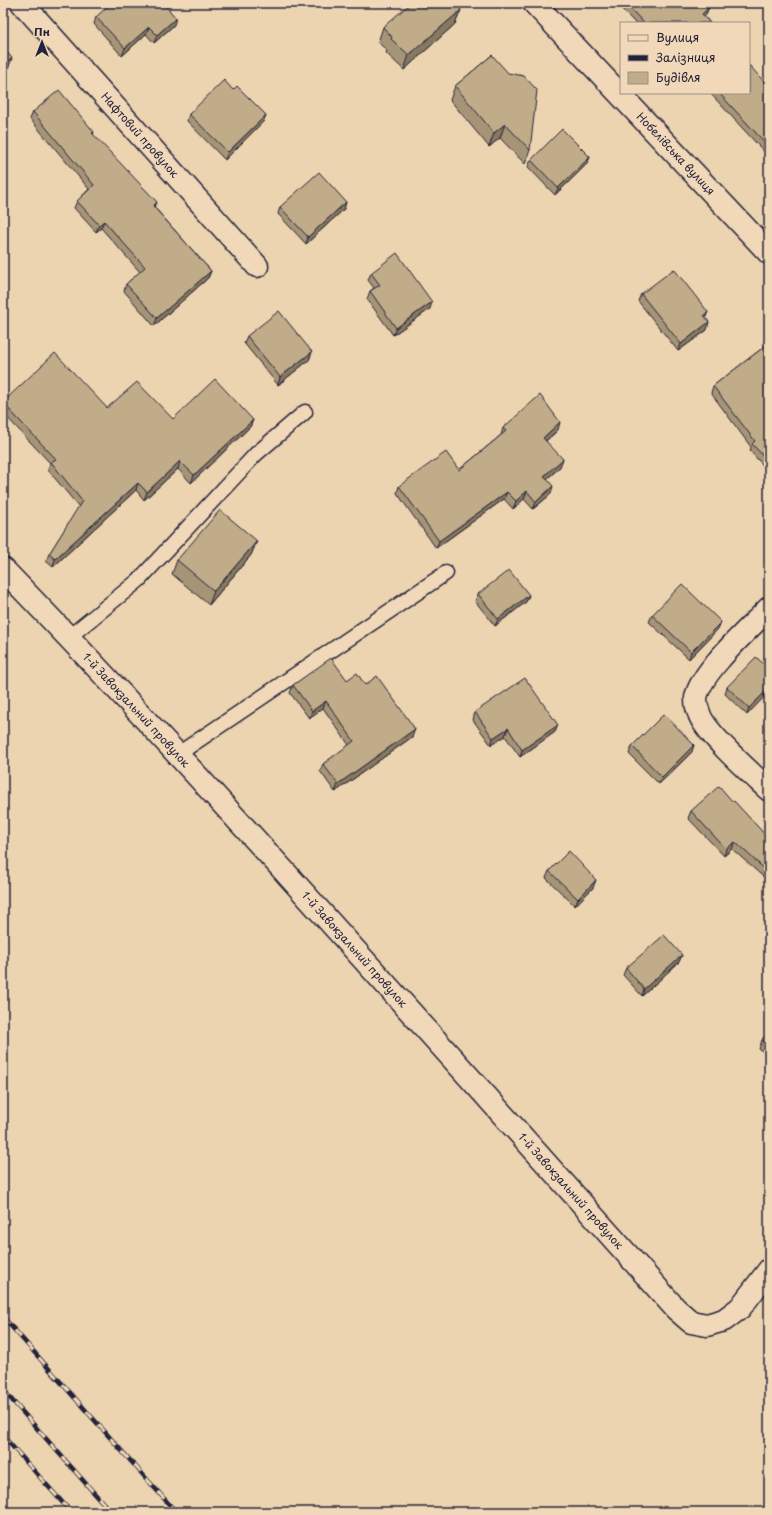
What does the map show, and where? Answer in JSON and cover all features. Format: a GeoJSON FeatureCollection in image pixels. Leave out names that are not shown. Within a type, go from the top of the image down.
{"type":"FeatureCollection","features":[{"type":"Feature","properties":{"kind":"street","name":"Нафтовий провулок"},"geometry":{"type":"LineString","coordinates":[[22,3],[257,266]]}},
{"type":"Feature","properties":{"kind":"street","name":"Нобелівська вулиця"},"geometry":{"type":"LineString","coordinates":[[534,3],[769,253]]}},
{"type":"Feature","properties":{"kind":"street","name":"1-й Завокзальний провулок"},"geometry":{"type":"LineString","coordinates":[[3,569],[69,637],[178,754],[415,1016],[676,1309],[691,1322],[707,1326],[724,1320],[740,1308],[769,1270]]}},
{"type":"Feature","properties":{"kind":"street"},"geometry":{"type":"LineString","coordinates":[[769,608],[709,670],[696,698],[699,714],[705,726],[769,790]]}},
{"type":"Feature","properties":{"kind":"lane"},"geometry":{"type":"LineString","coordinates":[[69,637],[139,580],[256,454],[305,412]]}},
{"type":"Feature","properties":{"kind":"lane"},"geometry":{"type":"LineString","coordinates":[[178,754],[446,573]]}},
{"type":"Feature","properties":{"kind":"building"},"geometry":{"type":"Polygon","coordinates":[[[111,3],[163,3],[176,18],[157,35],[149,27],[125,48],[96,17],[111,3]]]}},
{"type":"Feature","properties":{"kind":"building"},"geometry":{"type":"Polygon","coordinates":[[[411,3],[454,3],[461,10],[409,55],[391,39],[392,37],[383,27],[411,3]]]}},
{"type":"Feature","properties":{"kind":"building"},"geometry":{"type":"Polygon","coordinates":[[[625,3],[664,3],[667,7],[671,3],[705,3],[709,7],[702,14],[709,22],[643,22],[625,3]]]}},
{"type":"Feature","properties":{"kind":"building"},"geometry":{"type":"Polygon","coordinates":[[[3,48],[12,58],[3,66],[3,48]]]}},
{"type":"Feature","properties":{"kind":"building"},"geometry":{"type":"Polygon","coordinates":[[[492,55],[508,73],[524,76],[537,90],[530,150],[505,124],[494,133],[455,86],[492,55]]]}},
{"type":"Feature","properties":{"kind":"building"},"geometry":{"type":"Polygon","coordinates":[[[750,66],[769,87],[769,147],[720,94],[750,94],[750,66]]]}},
{"type":"Feature","properties":{"kind":"building"},"geometry":{"type":"Polygon","coordinates":[[[224,80],[233,90],[237,86],[266,115],[228,152],[189,114],[224,80]]]}},
{"type":"Feature","properties":{"kind":"building"},"geometry":{"type":"Polygon","coordinates":[[[59,90],[94,132],[92,133],[157,202],[153,206],[211,271],[157,318],[126,284],[145,267],[104,221],[99,225],[77,201],[94,185],[33,112],[59,90]]]}},
{"type":"Feature","properties":{"kind":"building"},"geometry":{"type":"Polygon","coordinates":[[[562,129],[590,157],[558,188],[531,160],[562,129]]]}},
{"type":"Feature","properties":{"kind":"building"},"geometry":{"type":"Polygon","coordinates":[[[319,172],[346,202],[308,237],[280,207],[319,172]]]}},
{"type":"Feature","properties":{"kind":"building"},"geometry":{"type":"Polygon","coordinates":[[[397,253],[432,302],[396,328],[370,291],[380,285],[371,273],[397,253]]]}},
{"type":"Feature","properties":{"kind":"building"},"geometry":{"type":"Polygon","coordinates":[[[674,269],[708,312],[704,315],[709,322],[681,344],[641,294],[674,269]]]}},
{"type":"Feature","properties":{"kind":"building"},"geometry":{"type":"Polygon","coordinates":[[[279,311],[312,352],[280,377],[247,336],[279,311]]]}},
{"type":"Feature","properties":{"kind":"building"},"geometry":{"type":"Polygon","coordinates":[[[769,343],[769,462],[752,444],[755,441],[713,386],[769,343]]]}},
{"type":"Feature","properties":{"kind":"building"},"geometry":{"type":"Polygon","coordinates":[[[55,353],[107,408],[137,382],[173,419],[215,379],[253,420],[194,475],[180,461],[147,492],[138,483],[55,559],[49,554],[82,501],[51,462],[56,459],[3,402],[55,353]]]}},
{"type":"Feature","properties":{"kind":"building"},"geometry":{"type":"Polygon","coordinates":[[[540,395],[560,422],[543,438],[563,459],[544,476],[553,486],[536,502],[527,491],[516,501],[507,492],[439,541],[399,486],[446,452],[459,470],[506,431],[503,428],[540,395]]]}},
{"type":"Feature","properties":{"kind":"building"},"geometry":{"type":"Polygon","coordinates":[[[220,510],[257,541],[214,591],[177,560],[220,510]]]}},
{"type":"Feature","properties":{"kind":"building"},"geometry":{"type":"Polygon","coordinates":[[[509,570],[529,595],[498,619],[478,594],[509,570]]]}},
{"type":"Feature","properties":{"kind":"building"},"geometry":{"type":"Polygon","coordinates":[[[682,584],[721,622],[691,652],[652,615],[682,584]]]}},
{"type":"Feature","properties":{"kind":"building"},"geometry":{"type":"Polygon","coordinates":[[[756,657],[769,669],[769,688],[749,708],[727,687],[756,657]]]}},
{"type":"Feature","properties":{"kind":"building"},"geometry":{"type":"Polygon","coordinates":[[[331,658],[347,680],[357,673],[365,685],[377,676],[415,729],[338,784],[323,764],[354,741],[326,701],[312,711],[293,685],[331,658]]]}},
{"type":"Feature","properties":{"kind":"building"},"geometry":{"type":"Polygon","coordinates":[[[525,678],[558,725],[522,750],[508,728],[493,738],[475,712],[525,678]]]}},
{"type":"Feature","properties":{"kind":"building"},"geometry":{"type":"Polygon","coordinates":[[[664,714],[694,745],[662,777],[632,746],[664,714]]]}},
{"type":"Feature","properties":{"kind":"building"},"geometry":{"type":"Polygon","coordinates":[[[719,786],[769,839],[769,873],[735,842],[726,849],[691,811],[719,786]]]}},
{"type":"Feature","properties":{"kind":"building"},"geometry":{"type":"Polygon","coordinates":[[[569,851],[596,880],[578,899],[549,871],[569,851]]]}},
{"type":"Feature","properties":{"kind":"building"},"geometry":{"type":"Polygon","coordinates":[[[664,935],[682,955],[644,989],[626,968],[664,935]]]}},
{"type":"Feature","properties":{"kind":"building"},"geometry":{"type":"Polygon","coordinates":[[[769,1030],[769,1045],[762,1040],[769,1030]]]}},
{"type":"Feature","properties":{"kind":"railway"},"geometry":{"type":"LineString","coordinates":[[3,1317],[176,1512]]}},
{"type":"Feature","properties":{"kind":"railway"},"geometry":{"type":"LineString","coordinates":[[3,1390],[111,1512]]}},
{"type":"Feature","properties":{"kind":"railway"},"geometry":{"type":"LineString","coordinates":[[3,1436],[71,1512]]}}]}
